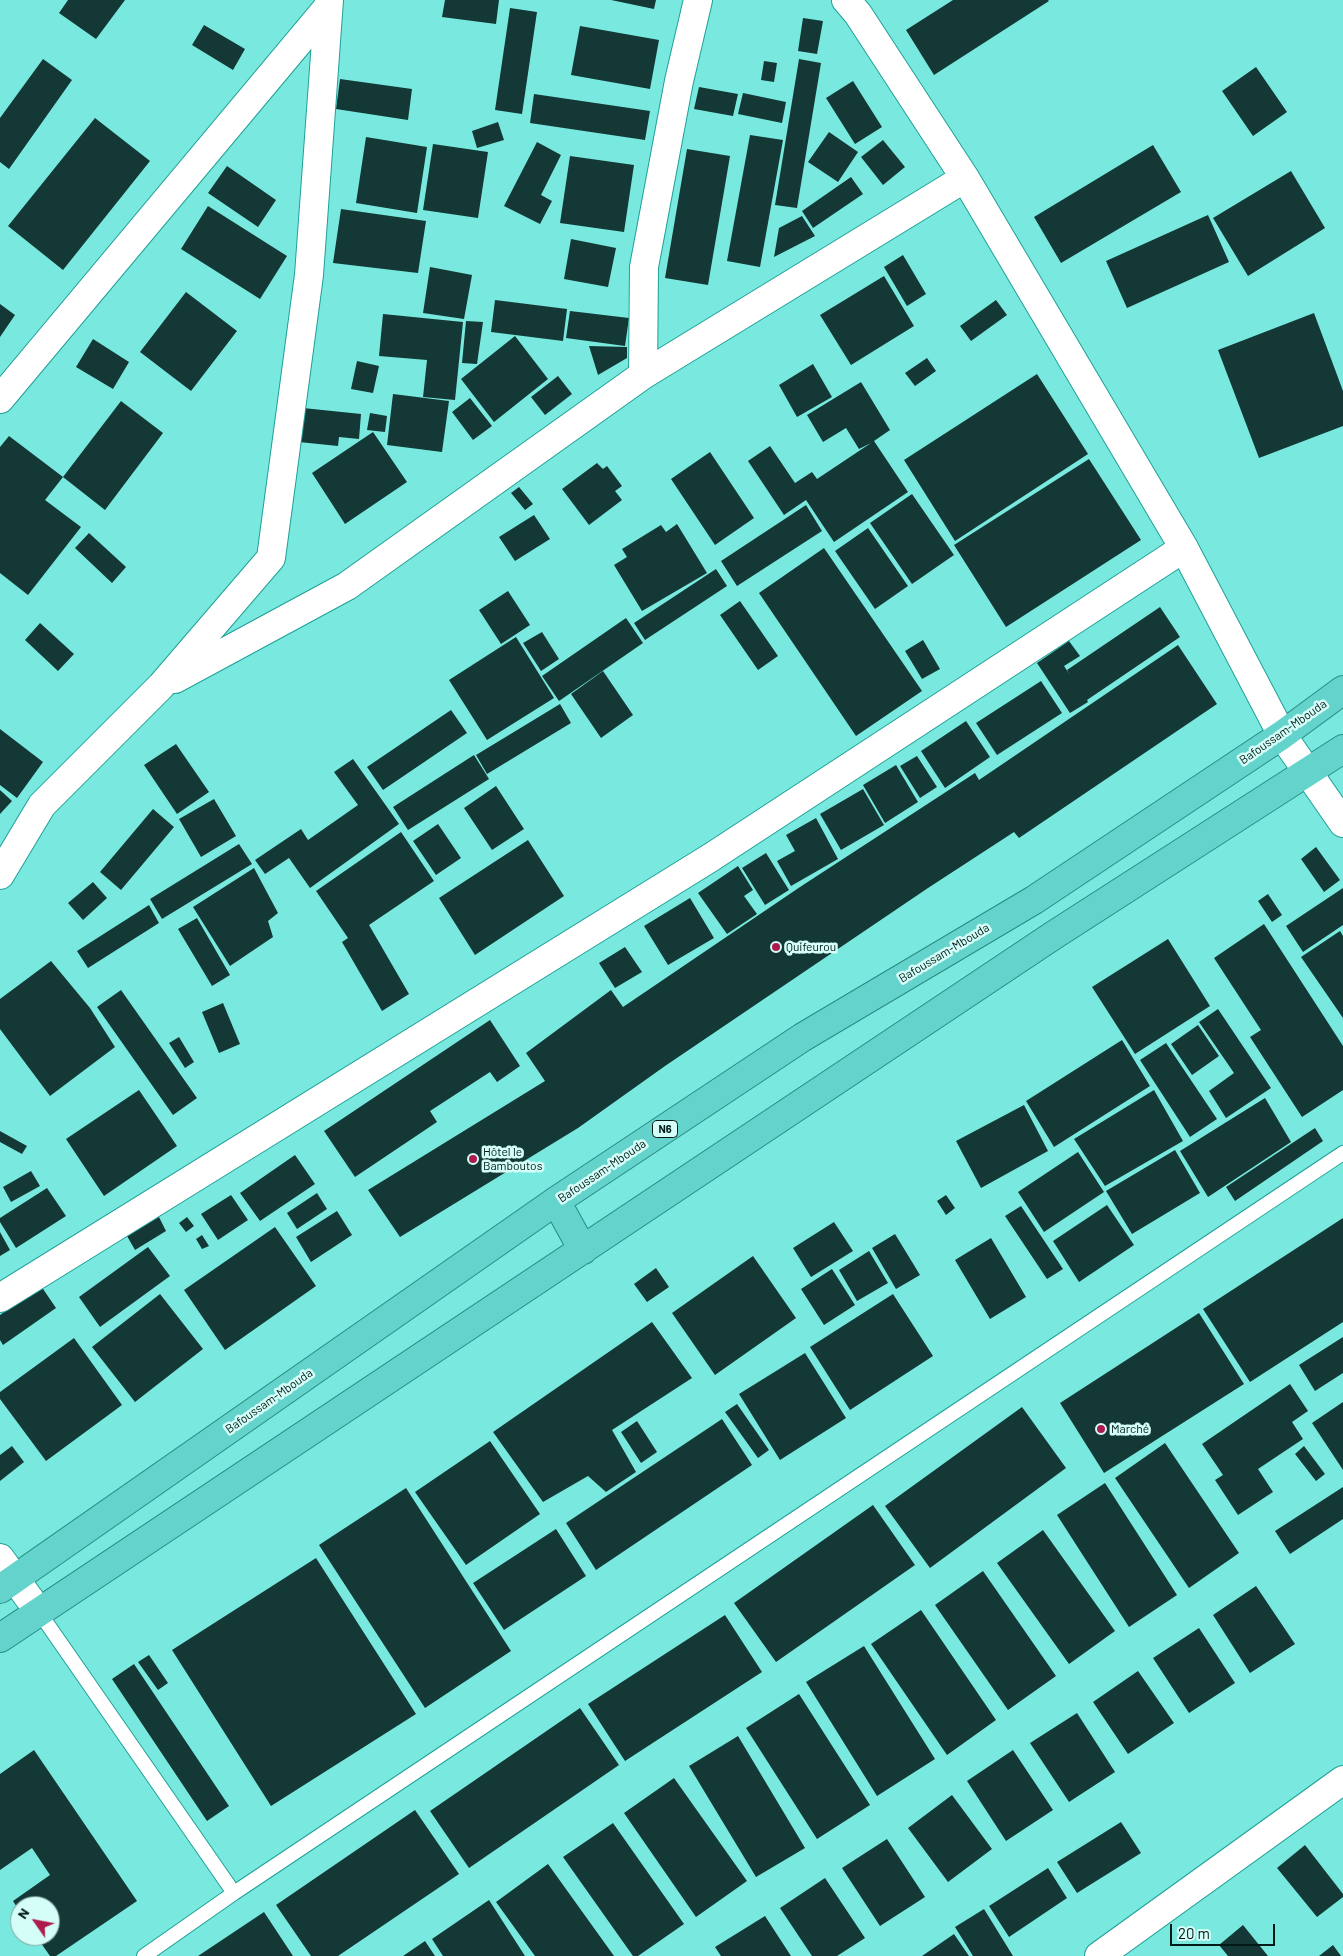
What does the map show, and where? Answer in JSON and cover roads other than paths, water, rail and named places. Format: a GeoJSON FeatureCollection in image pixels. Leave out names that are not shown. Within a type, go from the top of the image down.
{"type":"FeatureCollection","features":[{"type":"Feature","properties":{"kind":"highway","name":"Bafoussam-Mbouda"},"geometry":{"type":"LineString","coordinates":[[5,1575],[803,1037],[1034,900],[1282,735],[1343,690]]}},
{"type":"Feature","properties":{"kind":"highway"},"geometry":{"type":"LineString","coordinates":[[0,1638],[1062,930],[1343,749]]}},
{"type":"Feature","properties":{"kind":"highway"},"geometry":{"type":"LineString","coordinates":[[556,1202],[583,1250]]}},
{"type":"Feature","properties":{"kind":"street"},"geometry":{"type":"LineString","coordinates":[[642,375],[644,267],[679,81],[698,0]]}},
{"type":"Feature","properties":{"kind":"street"},"geometry":{"type":"LineString","coordinates":[[846,0],[858,14],[965,178],[1184,548],[1282,735],[1343,823]]}},
{"type":"Feature","properties":{"kind":"street"},"geometry":{"type":"LineString","coordinates":[[0,399],[328,4]]}},
{"type":"Feature","properties":{"kind":"street"},"geometry":{"type":"LineString","coordinates":[[0,875],[42,805],[161,686],[270,558],[309,274],[328,4]]}},
{"type":"Feature","properties":{"kind":"street"},"geometry":{"type":"LineString","coordinates":[[161,686],[347,586],[642,375],[965,178]]}},
{"type":"Feature","properties":{"kind":"street"},"geometry":{"type":"LineString","coordinates":[[0,1298],[710,858],[1184,548]]}},
{"type":"Feature","properties":{"kind":"street"},"geometry":{"type":"LineString","coordinates":[[5,1575],[39,1612]]}},
{"type":"Feature","properties":{"kind":"street"},"geometry":{"type":"LineString","coordinates":[[1099,1956],[1343,1780]]}},
{"type":"Feature","properties":{"kind":"lane"},"geometry":{"type":"LineString","coordinates":[[144,1956],[234,1893],[1343,1153]]}},
{"type":"Feature","properties":{"kind":"lane"},"geometry":{"type":"LineString","coordinates":[[39,1612],[234,1893]]}},
{"type":"Feature","properties":{"kind":"place","name":"Quifeurou"},"geometry":{"type":"Point","coordinates":[776,947]}},
{"type":"Feature","properties":{"kind":"place","name":"Hôtel le Bamboutos"},"geometry":{"type":"Point","coordinates":[473,1159]}},
{"type":"Feature","properties":{"kind":"place","name":"Marché"},"geometry":{"type":"Point","coordinates":[1101,1429]}}]}
